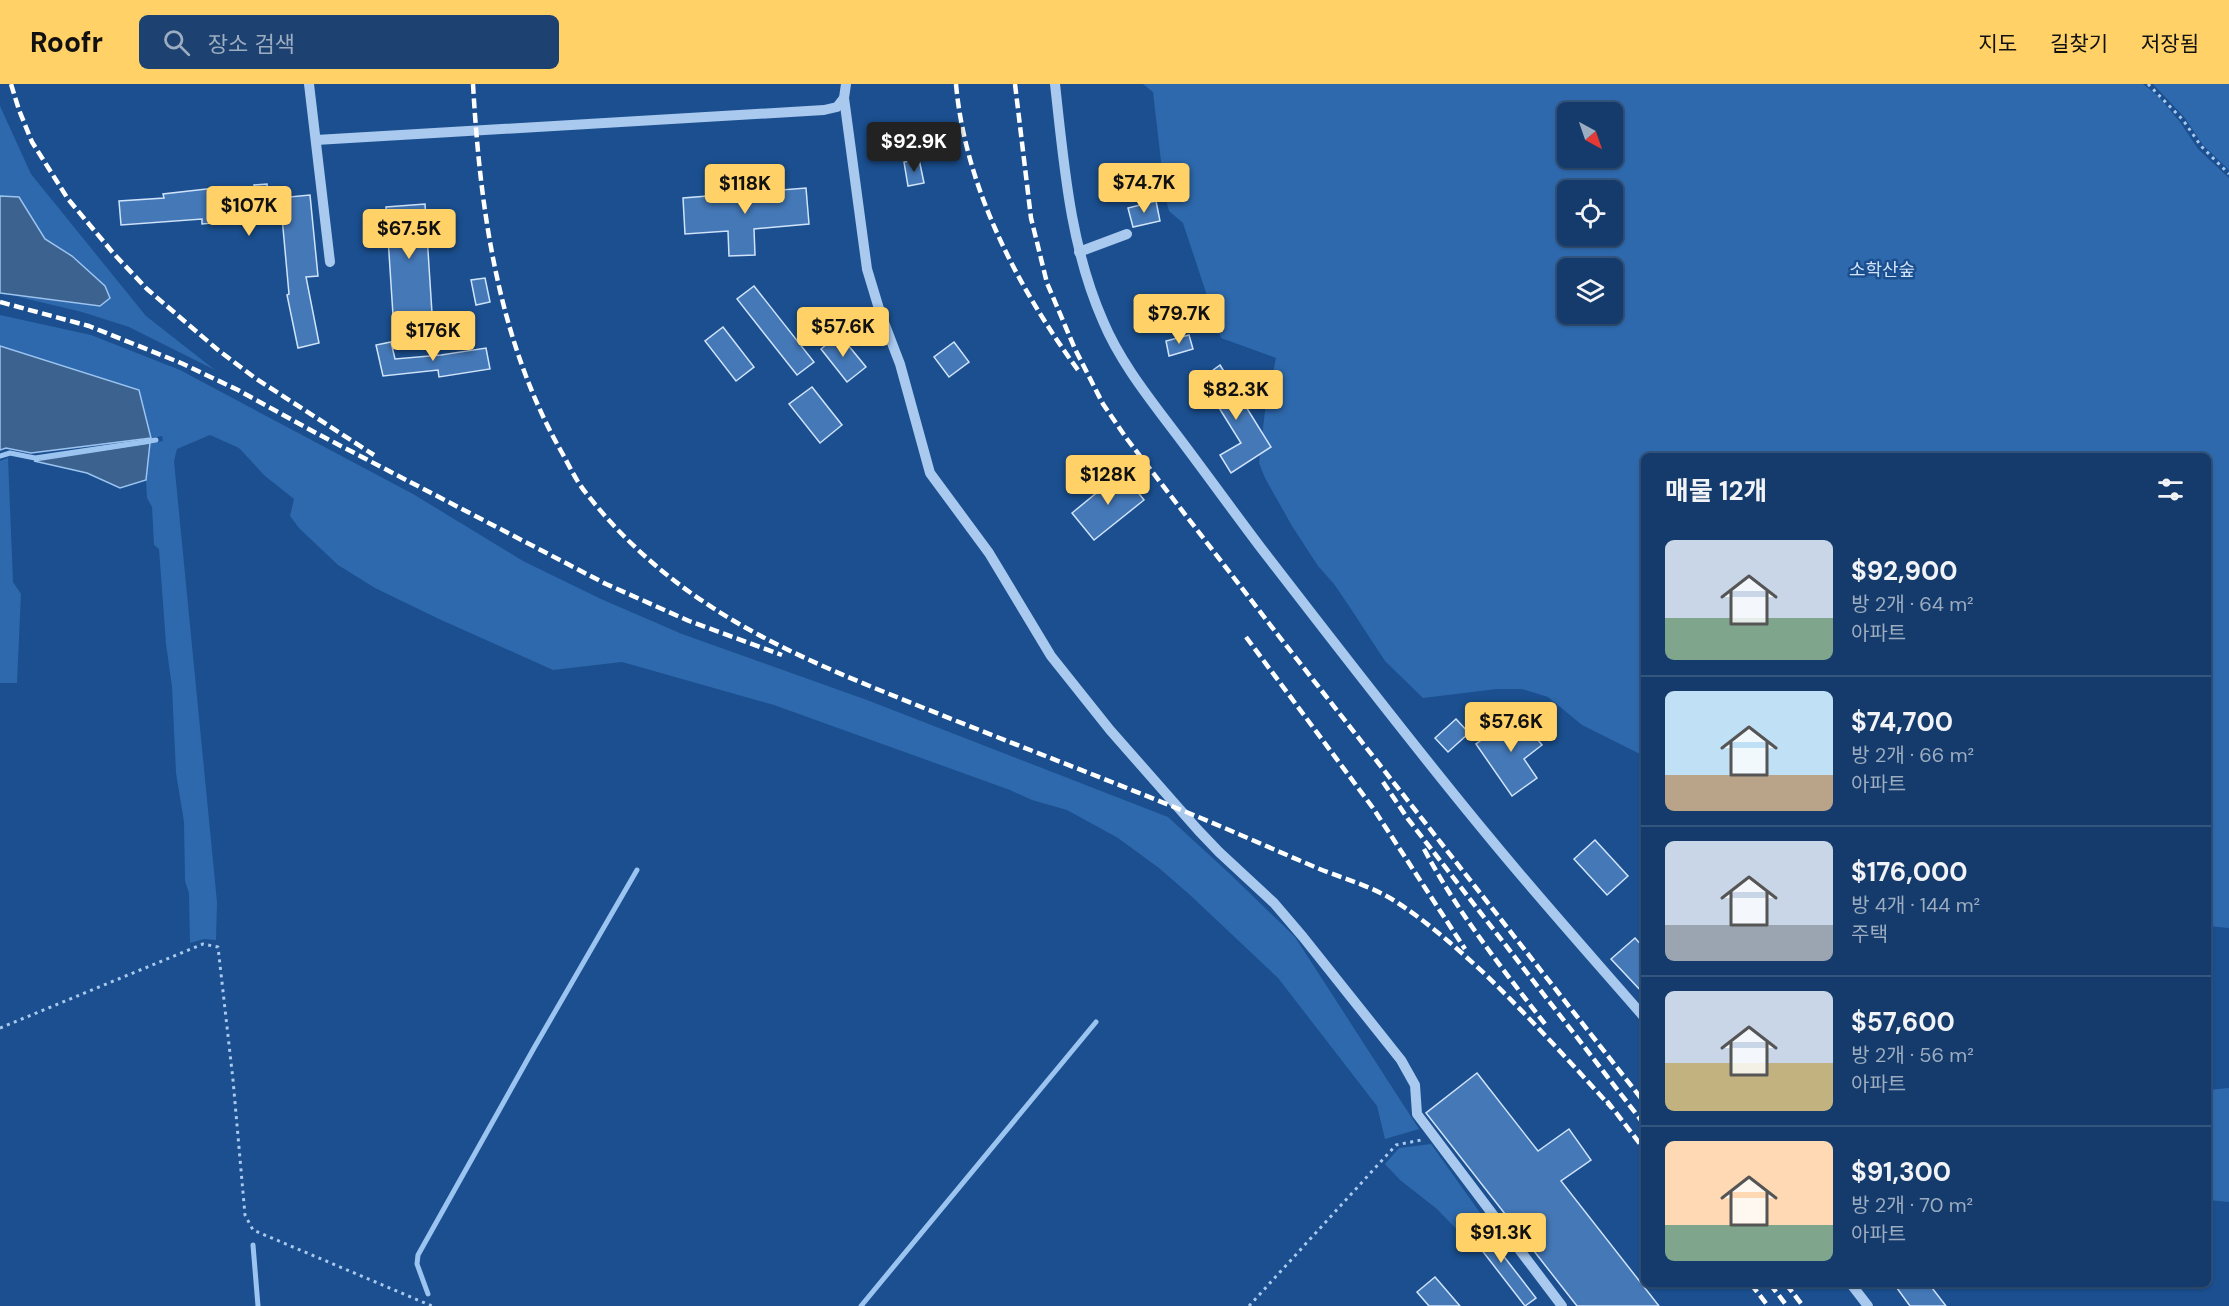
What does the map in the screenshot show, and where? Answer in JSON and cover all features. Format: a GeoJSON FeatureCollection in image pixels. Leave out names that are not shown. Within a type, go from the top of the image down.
{"type":"FeatureCollection","features":[{"type":"Feature","properties":{"kind":"street"},"geometry":{"type":"LineString","coordinates":[[309,84],[330,262]]}},
{"type":"Feature","properties":{"kind":"street"},"geometry":{"type":"LineString","coordinates":[[846,84],[844,98],[867,269],[880,312],[900,364],[930,473],[989,554],[1051,656],[1077,689],[1205,838],[1274,903],[1401,1060],[1415,1085],[1418,1114],[1562,1306]]}},
{"type":"Feature","properties":{"kind":"street"},"geometry":{"type":"LineString","coordinates":[[1055,84],[1070,211],[1089,287],[1104,324],[1153,404],[1273,563],[1487,835],[1641,1014]]}},
{"type":"Feature","properties":{"kind":"street"},"geometry":{"type":"LineString","coordinates":[[316,140],[824,110],[837,107],[844,98]]}},
{"type":"Feature","properties":{"kind":"street"},"geometry":{"type":"LineString","coordinates":[[1079,252],[1127,234]]}},
{"type":"Feature","properties":{"kind":"street"},"geometry":{"type":"LineString","coordinates":[[1853,1287],[1868,1306]]}},
{"type":"Feature","properties":{"kind":"path"},"geometry":{"type":"LineString","coordinates":[[2148,84],[2183,120],[2201,146],[2229,174]]}},
{"type":"Feature","properties":{"kind":"path"},"geometry":{"type":"LineString","coordinates":[[0,1028],[203,944],[218,947],[245,1215],[253,1230],[432,1306]]}},
{"type":"Feature","properties":{"kind":"path"},"geometry":{"type":"LineString","coordinates":[[1250,1306],[1396,1145],[1434,1136]]}},
{"type":"Feature","properties":{"kind":"green space","name":"소학산숲"},"geometry":{"type":"Polygon","coordinates":[[[1143,84],[2143,84],[2159,97],[2180,122],[2198,149],[2229,178],[2229,928],[2211,926],[2211,453],[1641,453],[1641,754],[1582,725],[1548,697],[1522,689],[1497,689],[1423,698],[1385,661],[1292,526],[1259,463],[1265,411],[1276,358],[1221,338],[1183,223],[1169,211],[1165,196],[1153,92],[1143,84]]]}},
{"type":"Feature","properties":{"kind":"green space"},"geometry":{"type":"Polygon","coordinates":[[[2153,84],[2229,84],[2229,170],[2203,145],[2185,118],[2153,84]]]}},
{"type":"Feature","properties":{"kind":"green space"},"geometry":{"type":"Polygon","coordinates":[[[0,106],[31,174],[146,316],[215,370],[129,327],[82,312],[15,296],[100,306],[72,256],[45,239],[19,197],[0,196],[0,106]]]}},
{"type":"Feature","properties":{"kind":"green space"},"geometry":{"type":"Polygon","coordinates":[[[0,315],[91,335],[180,370],[413,494],[523,561],[601,599],[682,634],[867,700],[1168,817],[1295,937],[1419,1129],[1385,1139],[1377,1106],[1278,978],[1190,895],[1159,868],[1118,838],[1067,810],[1032,800],[774,705],[622,662],[553,670],[375,588],[338,565],[299,528],[290,516],[294,499],[265,476],[239,448],[210,435],[177,449],[174,461],[217,902],[216,940],[204,939],[190,943],[189,893],[185,881],[184,822],[176,773],[172,687],[166,644],[159,549],[154,545],[152,507],[147,498],[146,480],[150,443],[163,441],[162,436],[151,438],[139,390],[0,346],[0,315]]]}},
{"type":"Feature","properties":{"kind":"green space"},"geometry":{"type":"Polygon","coordinates":[[[8,458],[13,582],[21,594],[17,683],[0,683],[0,461],[8,458]]]}},
{"type":"Feature","properties":{"kind":"green space"},"geometry":{"type":"Polygon","coordinates":[[[2229,1088],[2229,1202],[2211,1200],[2211,1090],[2229,1088]]]}},
{"type":"Feature","properties":{"kind":"green space"},"geometry":{"type":"Polygon","coordinates":[[[1431,1144],[1488,1224],[1467,1240],[1437,1209],[1400,1180],[1385,1164],[1399,1148],[1431,1144]]]}},
{"type":"Feature","properties":{"kind":"shaded area"},"geometry":{"type":"Polygon","coordinates":[[[0,196],[19,197],[45,239],[72,256],[105,286],[110,298],[100,306],[0,293],[0,196]]]}},
{"type":"Feature","properties":{"kind":"shaded area"},"geometry":{"type":"Polygon","coordinates":[[[0,346],[139,390],[151,438],[31,453],[6,448],[0,450],[0,346]]]}},
{"type":"Feature","properties":{"kind":"shaded area"},"geometry":{"type":"Polygon","coordinates":[[[150,443],[146,480],[120,488],[87,473],[34,461],[150,443]]]}},
{"type":"Feature","properties":{"kind":"building"},"geometry":{"type":"Polygon","coordinates":[[[919,159],[924,183],[908,186],[904,162],[919,159]]]}},
{"type":"Feature","properties":{"kind":"building"},"geometry":{"type":"Polygon","coordinates":[[[267,184],[268,199],[310,195],[318,276],[306,277],[319,343],[298,348],[287,295],[289,294],[282,217],[202,224],[202,219],[121,225],[119,201],[164,198],[163,194],[215,188],[217,207],[255,204],[254,185],[267,184]]]}},
{"type":"Feature","properties":{"kind":"building"},"geometry":{"type":"Polygon","coordinates":[[[806,188],[809,224],[754,229],[755,255],[729,256],[728,231],[685,234],[683,198],[806,188]]]}},
{"type":"Feature","properties":{"kind":"building"},"geometry":{"type":"Polygon","coordinates":[[[1156,201],[1160,221],[1133,227],[1128,208],[1156,201]]]}},
{"type":"Feature","properties":{"kind":"building"},"geometry":{"type":"Polygon","coordinates":[[[425,204],[432,313],[393,315],[386,207],[425,204]]]}},
{"type":"Feature","properties":{"kind":"building"},"geometry":{"type":"Polygon","coordinates":[[[485,278],[490,302],[476,305],[471,280],[485,278]]]}},
{"type":"Feature","properties":{"kind":"building"},"geometry":{"type":"Polygon","coordinates":[[[754,286],[814,362],[797,375],[737,299],[754,286]]]}},
{"type":"Feature","properties":{"kind":"building"},"geometry":{"type":"Polygon","coordinates":[[[723,327],[754,367],[736,381],[705,341],[723,327]]]}},
{"type":"Feature","properties":{"kind":"building"},"geometry":{"type":"Polygon","coordinates":[[[839,334],[866,367],[847,382],[821,349],[839,334]]]}},
{"type":"Feature","properties":{"kind":"building"},"geometry":{"type":"Polygon","coordinates":[[[1189,335],[1193,349],[1169,356],[1166,341],[1189,335]]]}},
{"type":"Feature","properties":{"kind":"building"},"geometry":{"type":"Polygon","coordinates":[[[391,342],[395,359],[486,348],[490,369],[439,377],[438,370],[383,376],[376,345],[391,342]]]}},
{"type":"Feature","properties":{"kind":"building"},"geometry":{"type":"Polygon","coordinates":[[[954,342],[969,362],[949,377],[934,357],[954,342]]]}},
{"type":"Feature","properties":{"kind":"building"},"geometry":{"type":"Polygon","coordinates":[[[1220,365],[1271,447],[1231,473],[1220,455],[1241,443],[1201,379],[1220,365]]]}},
{"type":"Feature","properties":{"kind":"building"},"geometry":{"type":"Polygon","coordinates":[[[812,387],[842,425],[820,443],[789,404],[812,387]]]}},
{"type":"Feature","properties":{"kind":"building"},"geometry":{"type":"Polygon","coordinates":[[[1122,472],[1144,500],[1094,540],[1072,513],[1122,472]]]}},
{"type":"Feature","properties":{"kind":"building"},"geometry":{"type":"Polygon","coordinates":[[[1517,714],[1542,745],[1524,759],[1537,778],[1512,796],[1476,744],[1517,714]]]}},
{"type":"Feature","properties":{"kind":"building"},"geometry":{"type":"Polygon","coordinates":[[[1456,719],[1469,733],[1448,752],[1435,738],[1456,719]]]}},
{"type":"Feature","properties":{"kind":"building"},"geometry":{"type":"Polygon","coordinates":[[[1595,840],[1628,876],[1607,895],[1574,859],[1595,840]]]}},
{"type":"Feature","properties":{"kind":"building"},"geometry":{"type":"Polygon","coordinates":[[[1635,938],[1641,945],[1641,991],[1611,959],[1635,938]]]}},
{"type":"Feature","properties":{"kind":"building"},"geometry":{"type":"Polygon","coordinates":[[[1477,1073],[1538,1151],[1569,1129],[1591,1160],[1561,1181],[1641,1283],[1641,1287],[1644,1287],[1659,1306],[1577,1306],[1426,1113],[1477,1073]]]}},
{"type":"Feature","properties":{"kind":"building"},"geometry":{"type":"Polygon","coordinates":[[[1478,1223],[1536,1298],[1525,1306],[1467,1231],[1478,1223]]]}},
{"type":"Feature","properties":{"kind":"building"},"geometry":{"type":"Polygon","coordinates":[[[1435,1277],[1460,1306],[1429,1306],[1417,1292],[1435,1277]]]}},
{"type":"Feature","properties":{"kind":"building"},"geometry":{"type":"Polygon","coordinates":[[[1896,1287],[1931,1287],[1946,1306],[1910,1306],[1896,1287]]]}},
{"type":"Feature","properties":{"kind":"waterway"},"geometry":{"type":"LineString","coordinates":[[0,456],[10,453],[35,458],[156,440]]}},
{"type":"Feature","properties":{"kind":"waterway"},"geometry":{"type":"LineString","coordinates":[[428,1294],[417,1264],[418,1255],[637,870]]}},
{"type":"Feature","properties":{"kind":"waterway"},"geometry":{"type":"LineString","coordinates":[[861,1306],[1096,1022]]}},
{"type":"Feature","properties":{"kind":"waterway"},"geometry":{"type":"LineString","coordinates":[[253,1245],[258,1306]]}},
{"type":"Feature","properties":{"kind":"railway"},"geometry":{"type":"LineString","coordinates":[[11,84],[32,142],[68,199],[147,289],[218,350],[255,378],[374,455]]}},
{"type":"Feature","properties":{"kind":"railway"},"geometry":{"type":"LineString","coordinates":[[473,84],[481,178],[496,273],[507,319],[539,408],[582,488],[623,535],[662,571],[703,602],[792,652],[939,714],[1175,807],[1389,897],[1433,928],[1487,976],[1612,1108]]}},
{"type":"Feature","properties":{"kind":"railway"},"geometry":{"type":"LineString","coordinates":[[956,84],[961,122],[970,161],[998,235],[1035,305],[1078,370]]}},
{"type":"Feature","properties":{"kind":"railway"},"geometry":{"type":"LineString","coordinates":[[1015,84],[1031,218],[1047,283],[1075,349],[1103,404],[1127,439],[1278,635],[1641,1098]]}},
{"type":"Feature","properties":{"kind":"railway"},"geometry":{"type":"LineString","coordinates":[[0,302],[89,326],[181,363],[238,390],[606,584],[689,621],[782,655]]}},
{"type":"Feature","properties":{"kind":"railway"},"geometry":{"type":"LineString","coordinates":[[1246,637],[1373,808],[1465,949]]}},
{"type":"Feature","properties":{"kind":"railway"},"geometry":{"type":"LineString","coordinates":[[1383,782],[1408,819],[1641,1120]]}},
{"type":"Feature","properties":{"kind":"railway"},"geometry":{"type":"LineString","coordinates":[[1424,849],[1466,917],[1545,1024]]}},
{"type":"Feature","properties":{"kind":"railway"},"geometry":{"type":"LineString","coordinates":[[1607,1101],[1641,1145]]}},
{"type":"Feature","properties":{"kind":"railway"},"geometry":{"type":"LineString","coordinates":[[1753,1287],[1768,1306]]}},
{"type":"Feature","properties":{"kind":"railway"},"geometry":{"type":"LineString","coordinates":[[1772,1287],[1787,1306]]}},
{"type":"Feature","properties":{"kind":"railway"},"geometry":{"type":"LineString","coordinates":[[1788,1287],[1803,1306]]}}]}
